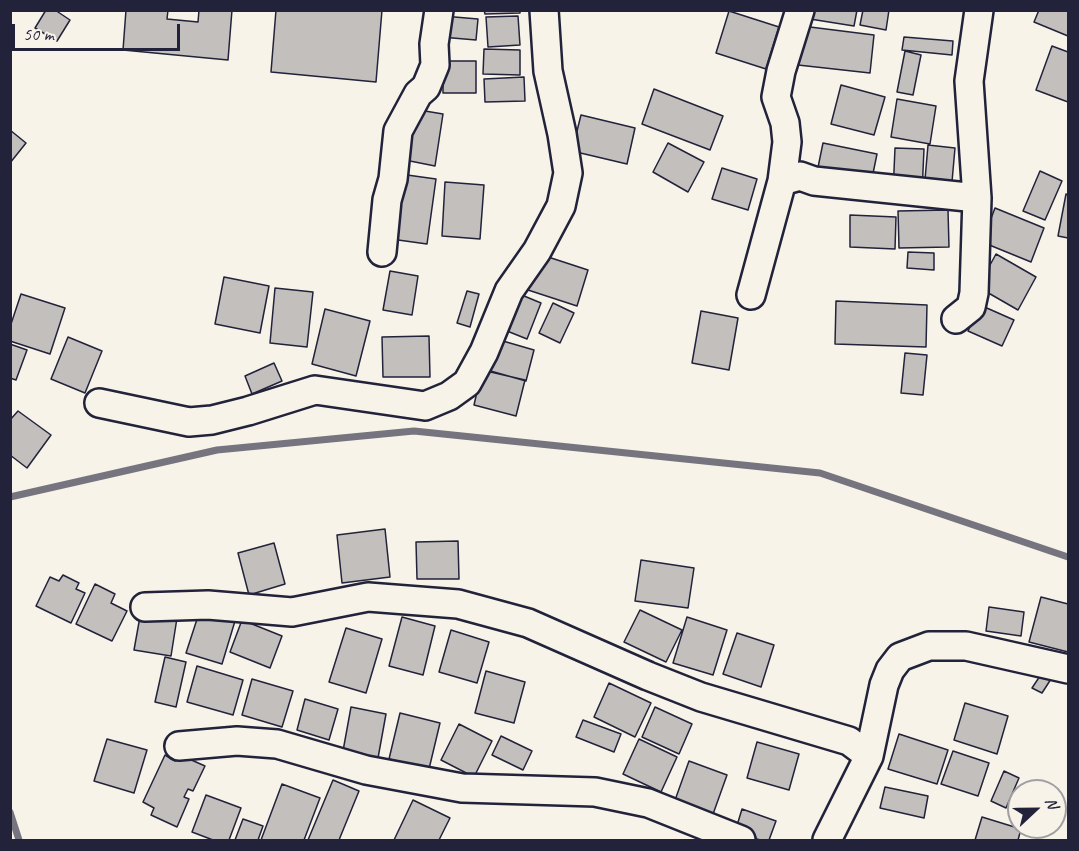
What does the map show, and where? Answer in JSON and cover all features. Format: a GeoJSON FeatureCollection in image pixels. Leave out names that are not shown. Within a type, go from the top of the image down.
{"type":"FeatureCollection","features":[{"type":"Feature","properties":{"kind":"street"},"geometry":{"type":"LineString","coordinates":[[382,252],[387,200],[393,179],[398,131],[418,94],[426,87],[435,65],[434,44],[439,10]]}},
{"type":"Feature","properties":{"kind":"street"},"geometry":{"type":"LineString","coordinates":[[99,403],[189,422],[212,420],[248,411],[315,390],[425,406],[449,396],[467,383],[484,352],[509,291],[537,251],[561,206],[568,173],[548,71],[544,10]]}},
{"type":"Feature","properties":{"kind":"street"},"geometry":{"type":"LineString","coordinates":[[751,295],[782,181],[787,142],[785,123],[776,97],[781,71],[800,10]]}},
{"type":"Feature","properties":{"kind":"street"},"geometry":{"type":"LineString","coordinates":[[956,319],[971,308],[974,293],[976,198],[969,81],[980,10]]}},
{"type":"Feature","properties":{"kind":"street"},"geometry":{"type":"LineString","coordinates":[[782,181],[800,176],[814,181],[976,198]]}},
{"type":"Feature","properties":{"kind":"street"},"geometry":{"type":"LineString","coordinates":[[146,607],[208,605],[292,612],[368,597],[458,604],[528,623],[701,697],[849,741],[869,756]]}},
{"type":"Feature","properties":{"kind":"street"},"geometry":{"type":"LineString","coordinates":[[827,840],[869,756],[884,685],[890,670],[900,657],[929,646],[966,646],[1068,669]]}},
{"type":"Feature","properties":{"kind":"street"},"geometry":{"type":"LineString","coordinates":[[179,746],[237,741],[277,744],[366,770],[462,788],[596,792],[648,803],[726,838]]}},
{"type":"Feature","properties":{"kind":"building"},"geometry":{"type":"Polygon","coordinates":[[[46,10],[55,10],[70,20],[57,41],[35,28],[46,10]]]}},
{"type":"Feature","properties":{"kind":"building"},"geometry":{"type":"Polygon","coordinates":[[[126,10],[168,10],[167,19],[198,22],[199,10],[232,10],[228,60],[123,50],[126,10]]]}},
{"type":"Feature","properties":{"kind":"building"},"geometry":{"type":"Polygon","coordinates":[[[276,10],[382,10],[376,82],[271,72],[276,10]]]}},
{"type":"Feature","properties":{"kind":"building"},"geometry":{"type":"Polygon","coordinates":[[[484,10],[520,10],[520,13],[485,14],[484,10]]]}},
{"type":"Feature","properties":{"kind":"building"},"geometry":{"type":"Polygon","coordinates":[[[811,10],[857,10],[854,26],[810,19],[811,10]]]}},
{"type":"Feature","properties":{"kind":"building"},"geometry":{"type":"Polygon","coordinates":[[[863,10],[889,10],[886,30],[860,25],[863,10]]]}},
{"type":"Feature","properties":{"kind":"building"},"geometry":{"type":"Polygon","coordinates":[[[1039,10],[1068,10],[1068,36],[1034,22],[1039,10]]]}},
{"type":"Feature","properties":{"kind":"building"},"geometry":{"type":"Polygon","coordinates":[[[729,11],[779,27],[766,69],[716,53],[729,11]]]}},
{"type":"Feature","properties":{"kind":"building"},"geometry":{"type":"Polygon","coordinates":[[[443,16],[478,19],[476,40],[441,37],[443,16]]]}},
{"type":"Feature","properties":{"kind":"building"},"geometry":{"type":"Polygon","coordinates":[[[518,16],[520,45],[488,47],[486,17],[518,16]]]}},
{"type":"Feature","properties":{"kind":"building"},"geometry":{"type":"Polygon","coordinates":[[[802,26],[874,35],[870,73],[798,65],[802,26]]]}},
{"type":"Feature","properties":{"kind":"building"},"geometry":{"type":"Polygon","coordinates":[[[904,37],[953,41],[952,55],[902,50],[904,37]]]}},
{"type":"Feature","properties":{"kind":"building"},"geometry":{"type":"Polygon","coordinates":[[[1052,46],[1068,52],[1068,102],[1036,90],[1052,46]]]}},
{"type":"Feature","properties":{"kind":"building"},"geometry":{"type":"Polygon","coordinates":[[[484,49],[520,50],[520,75],[483,74],[484,49]]]}},
{"type":"Feature","properties":{"kind":"building"},"geometry":{"type":"Polygon","coordinates":[[[905,51],[921,55],[913,95],[897,92],[905,51]]]}},
{"type":"Feature","properties":{"kind":"building"},"geometry":{"type":"Polygon","coordinates":[[[443,61],[476,61],[476,93],[443,93],[443,61]]]}},
{"type":"Feature","properties":{"kind":"building"},"geometry":{"type":"Polygon","coordinates":[[[524,77],[525,101],[485,102],[484,79],[524,77]]]}},
{"type":"Feature","properties":{"kind":"building"},"geometry":{"type":"Polygon","coordinates":[[[841,85],[885,97],[874,135],[831,124],[841,85]]]}},
{"type":"Feature","properties":{"kind":"building"},"geometry":{"type":"Polygon","coordinates":[[[654,89],[723,116],[710,150],[642,124],[654,89]]]}},
{"type":"Feature","properties":{"kind":"building"},"geometry":{"type":"Polygon","coordinates":[[[897,99],[936,106],[930,144],[891,137],[897,99]]]}},
{"type":"Feature","properties":{"kind":"building"},"geometry":{"type":"Polygon","coordinates":[[[413,109],[443,114],[435,166],[405,160],[413,109]]]}},
{"type":"Feature","properties":{"kind":"building"},"geometry":{"type":"Polygon","coordinates":[[[581,115],[635,128],[627,164],[572,151],[581,115]]]}},
{"type":"Feature","properties":{"kind":"building"},"geometry":{"type":"Polygon","coordinates":[[[10,130],[26,143],[10,163],[10,130]]]}},
{"type":"Feature","properties":{"kind":"building"},"geometry":{"type":"Polygon","coordinates":[[[668,143],[704,162],[688,192],[653,172],[668,143]]]}},
{"type":"Feature","properties":{"kind":"building"},"geometry":{"type":"Polygon","coordinates":[[[823,143],[877,154],[870,188],[816,177],[823,143]]]}},
{"type":"Feature","properties":{"kind":"building"},"geometry":{"type":"Polygon","coordinates":[[[928,145],[955,148],[951,193],[924,191],[928,145]]]}},
{"type":"Feature","properties":{"kind":"building"},"geometry":{"type":"Polygon","coordinates":[[[895,148],[924,149],[922,193],[893,193],[895,148]]]}},
{"type":"Feature","properties":{"kind":"building"},"geometry":{"type":"Polygon","coordinates":[[[722,168],[757,179],[748,210],[712,199],[722,168]]]}},
{"type":"Feature","properties":{"kind":"building"},"geometry":{"type":"Polygon","coordinates":[[[1040,171],[1062,181],[1045,220],[1023,211],[1040,171]]]}},
{"type":"Feature","properties":{"kind":"building"},"geometry":{"type":"Polygon","coordinates":[[[400,174],[436,179],[427,244],[391,239],[400,174]]]}},
{"type":"Feature","properties":{"kind":"building"},"geometry":{"type":"Polygon","coordinates":[[[445,182],[484,185],[480,239],[442,236],[445,182]]]}},
{"type":"Feature","properties":{"kind":"building"},"geometry":{"type":"Polygon","coordinates":[[[1066,194],[1068,195],[1068,238],[1058,236],[1066,194]]]}},
{"type":"Feature","properties":{"kind":"building"},"geometry":{"type":"Polygon","coordinates":[[[995,208],[1044,228],[1031,262],[982,242],[995,208]]]}},
{"type":"Feature","properties":{"kind":"building"},"geometry":{"type":"Polygon","coordinates":[[[948,210],[949,247],[899,248],[898,211],[948,210]]]}},
{"type":"Feature","properties":{"kind":"building"},"geometry":{"type":"Polygon","coordinates":[[[850,215],[896,217],[895,249],[850,247],[850,215]]]}},
{"type":"Feature","properties":{"kind":"building"},"geometry":{"type":"Polygon","coordinates":[[[908,252],[934,253],[934,270],[907,268],[908,252]]]}},
{"type":"Feature","properties":{"kind":"building"},"geometry":{"type":"Polygon","coordinates":[[[539,254],[588,270],[577,306],[528,290],[539,254]]]}},
{"type":"Feature","properties":{"kind":"building"},"geometry":{"type":"Polygon","coordinates":[[[996,254],[1036,277],[1018,310],[978,287],[996,254]]]}},
{"type":"Feature","properties":{"kind":"building"},"geometry":{"type":"Polygon","coordinates":[[[390,271],[418,276],[412,315],[383,310],[390,271]]]}},
{"type":"Feature","properties":{"kind":"building"},"geometry":{"type":"Polygon","coordinates":[[[224,277],[269,286],[260,333],[215,324],[224,277]]]}},
{"type":"Feature","properties":{"kind":"building"},"geometry":{"type":"Polygon","coordinates":[[[275,288],[313,292],[307,347],[270,343],[275,288]]]}},
{"type":"Feature","properties":{"kind":"building"},"geometry":{"type":"Polygon","coordinates":[[[467,291],[479,294],[470,327],[457,323],[467,291]]]}},
{"type":"Feature","properties":{"kind":"building"},"geometry":{"type":"Polygon","coordinates":[[[512,291],[541,303],[527,339],[497,327],[512,291]]]}},
{"type":"Feature","properties":{"kind":"building"},"geometry":{"type":"Polygon","coordinates":[[[21,294],[65,308],[50,354],[10,341],[10,327],[21,294]]]}},
{"type":"Feature","properties":{"kind":"building"},"geometry":{"type":"Polygon","coordinates":[[[836,301],[927,305],[926,347],[835,344],[836,301]]]}},
{"type":"Feature","properties":{"kind":"building"},"geometry":{"type":"Polygon","coordinates":[[[553,303],[574,313],[560,343],[539,333],[553,303]]]}},
{"type":"Feature","properties":{"kind":"building"},"geometry":{"type":"Polygon","coordinates":[[[980,305],[1014,320],[1002,346],[968,331],[980,305]]]}},
{"type":"Feature","properties":{"kind":"building"},"geometry":{"type":"Polygon","coordinates":[[[325,309],[370,321],[356,376],[312,364],[325,309]]]}},
{"type":"Feature","properties":{"kind":"building"},"geometry":{"type":"Polygon","coordinates":[[[701,311],[738,318],[729,370],[692,363],[701,311]]]}},
{"type":"Feature","properties":{"kind":"building"},"geometry":{"type":"Polygon","coordinates":[[[429,336],[430,377],[383,377],[382,337],[429,336]]]}},
{"type":"Feature","properties":{"kind":"building"},"geometry":{"type":"Polygon","coordinates":[[[68,337],[102,351],[85,393],[51,379],[68,337]]]}},
{"type":"Feature","properties":{"kind":"building"},"geometry":{"type":"Polygon","coordinates":[[[496,339],[534,350],[526,381],[487,370],[496,339]]]}},
{"type":"Feature","properties":{"kind":"building"},"geometry":{"type":"Polygon","coordinates":[[[10,344],[27,350],[16,380],[10,378],[10,344]]]}},
{"type":"Feature","properties":{"kind":"building"},"geometry":{"type":"Polygon","coordinates":[[[905,353],[927,355],[923,395],[901,393],[905,353]]]}},
{"type":"Feature","properties":{"kind":"building"},"geometry":{"type":"Polygon","coordinates":[[[274,363],[282,381],[252,394],[245,376],[274,363]]]}},
{"type":"Feature","properties":{"kind":"building"},"geometry":{"type":"Polygon","coordinates":[[[482,370],[525,380],[516,416],[474,405],[482,370]]]}},
{"type":"Feature","properties":{"kind":"building"},"geometry":{"type":"Polygon","coordinates":[[[18,411],[51,435],[27,468],[10,455],[10,420],[18,411]]]}},
{"type":"Feature","properties":{"kind":"building"},"geometry":{"type":"Polygon","coordinates":[[[385,529],[390,577],[342,583],[337,535],[385,529]]]}},
{"type":"Feature","properties":{"kind":"building"},"geometry":{"type":"Polygon","coordinates":[[[458,541],[459,579],[417,579],[416,542],[458,541]]]}},
{"type":"Feature","properties":{"kind":"building"},"geometry":{"type":"Polygon","coordinates":[[[274,543],[285,584],[249,595],[238,553],[274,543]]]}},
{"type":"Feature","properties":{"kind":"building"},"geometry":{"type":"Polygon","coordinates":[[[641,560],[694,568],[688,608],[635,601],[641,560]]]}},
{"type":"Feature","properties":{"kind":"building"},"geometry":{"type":"Polygon","coordinates":[[[63,575],[79,583],[76,589],[85,593],[71,623],[36,606],[50,577],[59,581],[63,575]]]}},
{"type":"Feature","properties":{"kind":"building"},"geometry":{"type":"Polygon","coordinates":[[[95,584],[115,594],[111,603],[127,611],[112,641],[76,624],[95,584]]]}},
{"type":"Feature","properties":{"kind":"building"},"geometry":{"type":"Polygon","coordinates":[[[1041,597],[1068,604],[1068,652],[1029,642],[1041,597]]]}},
{"type":"Feature","properties":{"kind":"building"},"geometry":{"type":"Polygon","coordinates":[[[989,607],[1024,612],[1021,636],[986,631],[989,607]]]}},
{"type":"Feature","properties":{"kind":"building"},"geometry":{"type":"Polygon","coordinates":[[[200,610],[235,621],[222,664],[186,653],[200,610]]]}},
{"type":"Feature","properties":{"kind":"building"},"geometry":{"type":"Polygon","coordinates":[[[640,610],[682,630],[666,662],[624,642],[640,610]]]}},
{"type":"Feature","properties":{"kind":"building"},"geometry":{"type":"Polygon","coordinates":[[[141,611],[177,618],[171,656],[134,650],[141,611]]]}},
{"type":"Feature","properties":{"kind":"building"},"geometry":{"type":"Polygon","coordinates":[[[402,617],[435,626],[423,675],[389,666],[402,617]]]}},
{"type":"Feature","properties":{"kind":"building"},"geometry":{"type":"Polygon","coordinates":[[[687,617],[727,630],[713,675],[673,663],[687,617]]]}},
{"type":"Feature","properties":{"kind":"building"},"geometry":{"type":"Polygon","coordinates":[[[242,620],[282,636],[270,668],[230,652],[242,620]]]}},
{"type":"Feature","properties":{"kind":"building"},"geometry":{"type":"Polygon","coordinates":[[[346,628],[382,639],[366,693],[329,682],[346,628]]]}},
{"type":"Feature","properties":{"kind":"building"},"geometry":{"type":"Polygon","coordinates":[[[451,630],[489,642],[477,683],[439,672],[451,630]]]}},
{"type":"Feature","properties":{"kind":"building"},"geometry":{"type":"Polygon","coordinates":[[[737,633],[774,645],[761,687],[723,674],[737,633]]]}},
{"type":"Feature","properties":{"kind":"building"},"geometry":{"type":"Polygon","coordinates":[[[165,657],[186,662],[176,707],[155,702],[165,657]]]}},
{"type":"Feature","properties":{"kind":"building"},"geometry":{"type":"Polygon","coordinates":[[[197,666],[243,680],[233,715],[187,702],[197,666]]]}},
{"type":"Feature","properties":{"kind":"building"},"geometry":{"type":"Polygon","coordinates":[[[486,671],[525,682],[514,723],[475,713],[486,671]]]}},
{"type":"Feature","properties":{"kind":"building"},"geometry":{"type":"Polygon","coordinates":[[[1042,673],[1051,679],[1042,693],[1032,688],[1042,673]]]}},
{"type":"Feature","properties":{"kind":"building"},"geometry":{"type":"Polygon","coordinates":[[[252,679],[293,691],[282,727],[242,715],[252,679]]]}},
{"type":"Feature","properties":{"kind":"building"},"geometry":{"type":"Polygon","coordinates":[[[609,683],[651,703],[635,737],[594,717],[609,683]]]}},
{"type":"Feature","properties":{"kind":"building"},"geometry":{"type":"Polygon","coordinates":[[[305,699],[338,709],[329,740],[297,730],[305,699]]]}},
{"type":"Feature","properties":{"kind":"building"},"geometry":{"type":"Polygon","coordinates":[[[965,703],[1008,716],[997,754],[954,740],[965,703]]]}},
{"type":"Feature","properties":{"kind":"building"},"geometry":{"type":"Polygon","coordinates":[[[351,707],[386,714],[378,758],[343,751],[351,707]]]}},
{"type":"Feature","properties":{"kind":"building"},"geometry":{"type":"Polygon","coordinates":[[[655,707],[692,724],[679,754],[642,737],[655,707]]]}},
{"type":"Feature","properties":{"kind":"building"},"geometry":{"type":"Polygon","coordinates":[[[400,713],[440,723],[429,769],[389,759],[400,713]]]}},
{"type":"Feature","properties":{"kind":"building"},"geometry":{"type":"Polygon","coordinates":[[[583,720],[621,734],[614,752],[576,737],[583,720]]]}},
{"type":"Feature","properties":{"kind":"building"},"geometry":{"type":"Polygon","coordinates":[[[459,724],[492,741],[474,777],[441,760],[459,724]]]}},
{"type":"Feature","properties":{"kind":"building"},"geometry":{"type":"Polygon","coordinates":[[[899,734],[948,750],[937,784],[888,769],[899,734]]]}},
{"type":"Feature","properties":{"kind":"building"},"geometry":{"type":"Polygon","coordinates":[[[501,736],[532,751],[523,770],[492,755],[501,736]]]}},
{"type":"Feature","properties":{"kind":"building"},"geometry":{"type":"Polygon","coordinates":[[[107,739],[147,750],[134,793],[94,781],[107,739]]]}},
{"type":"Feature","properties":{"kind":"building"},"geometry":{"type":"Polygon","coordinates":[[[639,739],[677,757],[661,792],[623,774],[639,739]]]}},
{"type":"Feature","properties":{"kind":"building"},"geometry":{"type":"Polygon","coordinates":[[[757,742],[799,754],[789,790],[747,778],[757,742]]]}},
{"type":"Feature","properties":{"kind":"building"},"geometry":{"type":"Polygon","coordinates":[[[953,751],[989,763],[978,796],[941,784],[953,751]]]}},
{"type":"Feature","properties":{"kind":"building"},"geometry":{"type":"Polygon","coordinates":[[[178,754],[205,766],[193,791],[188,789],[184,797],[189,799],[177,827],[151,815],[154,808],[143,802],[165,755],[175,761],[178,754]]]}},
{"type":"Feature","properties":{"kind":"building"},"geometry":{"type":"Polygon","coordinates":[[[689,761],[727,775],[712,817],[674,803],[689,761]]]}},
{"type":"Feature","properties":{"kind":"building"},"geometry":{"type":"Polygon","coordinates":[[[1004,771],[1019,778],[1007,779],[1006,808],[991,801],[1004,771]]]}},
{"type":"Feature","properties":{"kind":"building"},"geometry":{"type":"Polygon","coordinates":[[[333,780],[359,791],[339,840],[308,840],[333,780]]]}},
{"type":"Feature","properties":{"kind":"building"},"geometry":{"type":"Polygon","coordinates":[[[282,784],[320,798],[304,840],[261,840],[282,784]]]}},
{"type":"Feature","properties":{"kind":"building"},"geometry":{"type":"Polygon","coordinates":[[[885,787],[928,796],[924,818],[880,808],[885,787]]]}},
{"type":"Feature","properties":{"kind":"building"},"geometry":{"type":"Polygon","coordinates":[[[206,795],[241,808],[229,840],[213,840],[192,832],[206,795]]]}},
{"type":"Feature","properties":{"kind":"building"},"geometry":{"type":"Polygon","coordinates":[[[413,800],[450,818],[439,840],[394,840],[413,800]]]}},
{"type":"Feature","properties":{"kind":"building"},"geometry":{"type":"Polygon","coordinates":[[[742,809],[776,821],[769,840],[760,840],[735,832],[742,809]]]}},
{"type":"Feature","properties":{"kind":"building"},"geometry":{"type":"Polygon","coordinates":[[[982,817],[1007,825],[1007,839],[1018,839],[1018,840],[975,840],[982,817]]]}},
{"type":"Feature","properties":{"kind":"building"},"geometry":{"type":"Polygon","coordinates":[[[243,819],[263,826],[258,840],[235,840],[243,819]]]}},
{"type":"Feature","properties":{"kind":"waterway"},"geometry":{"type":"LineString","coordinates":[[10,497],[217,450],[414,431],[820,473],[1068,557]]}},
{"type":"Feature","properties":{"kind":"waterway"},"geometry":{"type":"LineString","coordinates":[[10,812],[19,840]]}}]}
